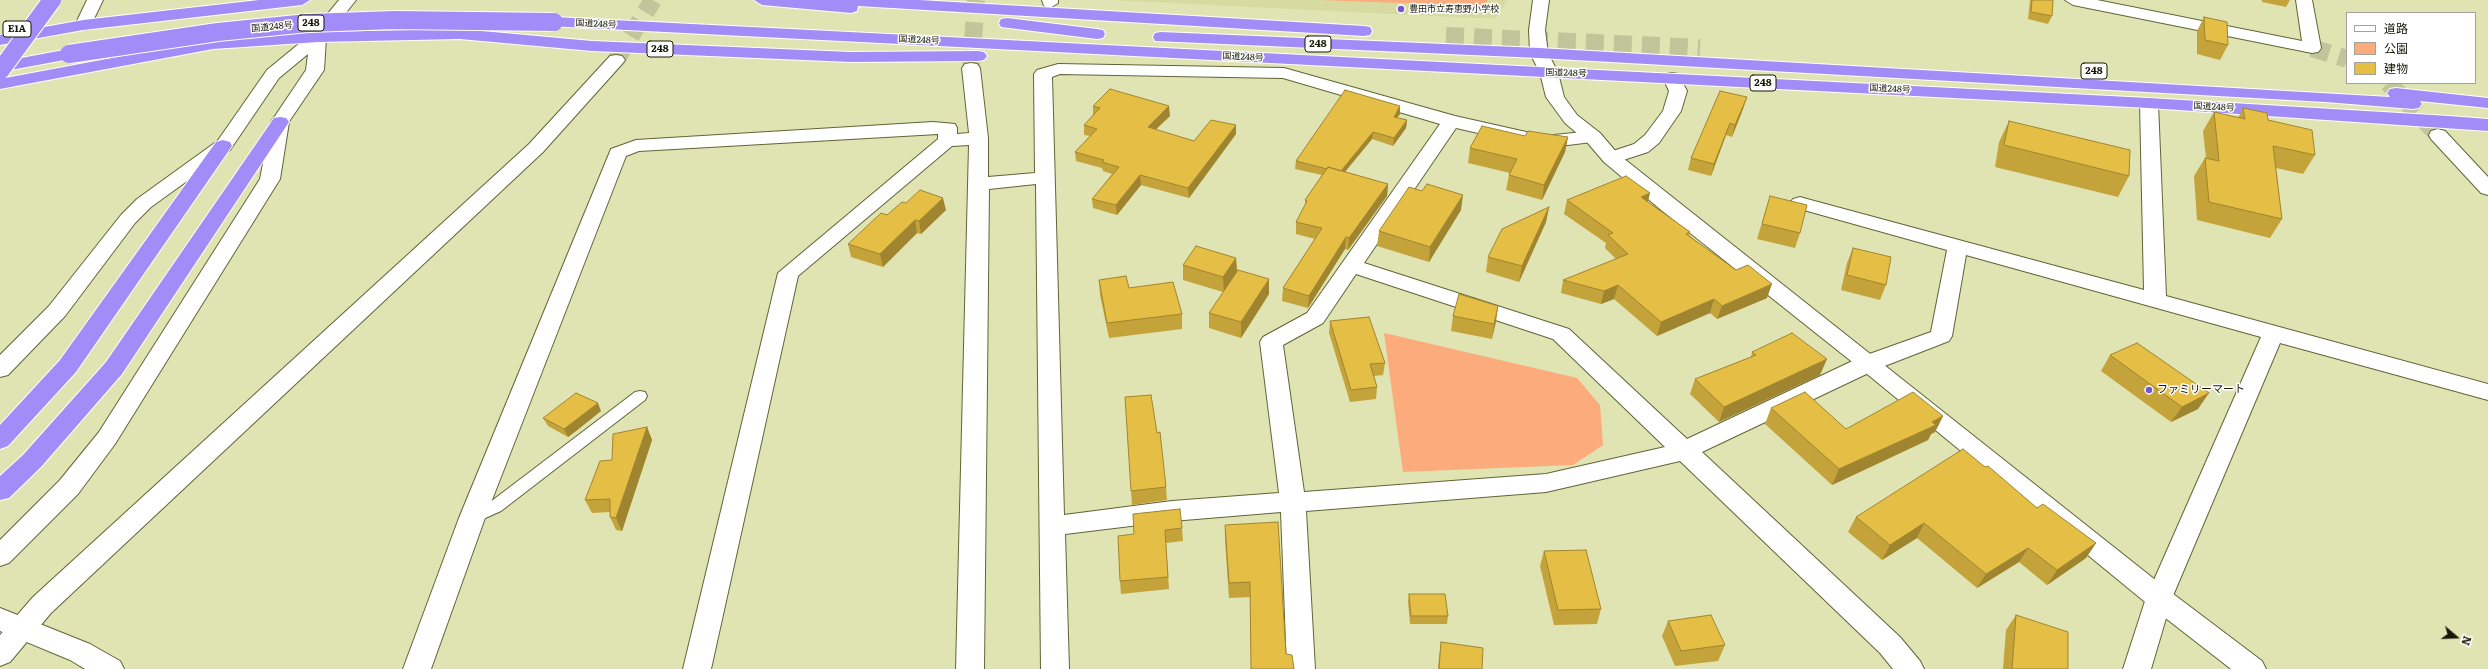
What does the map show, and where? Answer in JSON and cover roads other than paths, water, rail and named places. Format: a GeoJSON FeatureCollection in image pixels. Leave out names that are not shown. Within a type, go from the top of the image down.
{"type":"FeatureCollection","features":[{"type":"Feature","properties":{"kind":"highway","name":"E1A"},"geometry":{"type":"LineString","coordinates":[[0,57],[35,0]]}},
{"type":"Feature","properties":{"kind":"highway"},"geometry":{"type":"LineString","coordinates":[[0,71],[52,0]]}},
{"type":"Feature","properties":{"kind":"highway","name":"248"},"geometry":{"type":"LineString","coordinates":[[0,40],[76,40],[302,0]]}},
{"type":"Feature","properties":{"kind":"highway","name":"248"},"geometry":{"type":"LineString","coordinates":[[762,0],[770,0]]}},
{"type":"Feature","properties":{"kind":"highway","name":"248"},"geometry":{"type":"LineString","coordinates":[[766,0],[1002,33]]}},
{"type":"Feature","properties":{"kind":"highway","name":"248"},"geometry":{"type":"LineString","coordinates":[[836,0],[1002,33]]}},
{"type":"Feature","properties":{"kind":"highway","name":"248"},"geometry":{"type":"LineString","coordinates":[[0,84],[213,44],[318,37],[460,34],[608,47],[851,57],[1002,33],[1047,5],[1446,36]]}},
{"type":"Feature","properties":{"kind":"highway","name":"国道248号"},"geometry":{"type":"LineString","coordinates":[[0,57],[76,40],[218,32],[308,23],[558,16],[1002,33],[1097,34],[1544,63],[2317,96],[2488,110]]}},
{"type":"Feature","properties":{"kind":"highway","name":"国道248号"},"geometry":{"type":"LineString","coordinates":[[1002,33],[1038,51],[1241,56],[1287,66],[1544,63],[1672,78],[2149,103],[2449,121],[2488,125]]}},
{"type":"Feature","properties":{"kind":"highway","name":"国道248号"},"geometry":{"type":"LineString","coordinates":[[0,67],[76,40]]}},
{"type":"Feature","properties":{"kind":"highway","name":"248"},"geometry":{"type":"LineString","coordinates":[[1700,48],[2028,66],[2320,87],[2488,103]]}},
{"type":"Feature","properties":{"kind":"highway"},"geometry":{"type":"LineString","coordinates":[[0,491],[32,461],[114,368],[280,122]]}},
{"type":"Feature","properties":{"kind":"highway"},"geometry":{"type":"LineString","coordinates":[[0,440],[68,366],[223,146]]}},
{"type":"Feature","properties":{"kind":"street"},"geometry":{"type":"LineString","coordinates":[[76,40],[95,0]]}},
{"type":"Feature","properties":{"kind":"street"},"geometry":{"type":"LineString","coordinates":[[0,369],[57,310],[128,219],[144,203],[223,146],[274,74],[318,37],[348,0]]}},
{"type":"Feature","properties":{"kind":"street"},"geometry":{"type":"LineString","coordinates":[[1541,0],[1537,30],[1544,63],[1555,97],[1571,119],[1593,137],[1611,158],[1667,206],[1870,363],[2160,598],[2252,669]]}},
{"type":"Feature","properties":{"kind":"street"},"geometry":{"type":"LineString","coordinates":[[2073,0],[2312,48],[2304,0]]}},
{"type":"Feature","properties":{"kind":"street"},"geometry":{"type":"LineString","coordinates":[[0,556],[69,487],[107,438],[270,180],[280,122],[315,70],[318,37]]}},
{"type":"Feature","properties":{"kind":"street"},"geometry":{"type":"LineString","coordinates":[[0,654],[12,623],[42,604],[536,148],[616,60]]}},
{"type":"Feature","properties":{"kind":"street"},"geometry":{"type":"LineString","coordinates":[[1055,669],[1043,178],[1043,74],[1058,69],[1287,66],[1451,120],[1544,142],[1593,137]]}},
{"type":"Feature","properties":{"kind":"street"},"geometry":{"type":"LineString","coordinates":[[970,669],[979,184],[977,162],[979,138],[971,68]]}},
{"type":"Feature","properties":{"kind":"street"},"geometry":{"type":"LineString","coordinates":[[1611,158],[1641,148],[1652,139],[1672,111],[1678,91],[1672,78]]}},
{"type":"Feature","properties":{"kind":"street"},"geometry":{"type":"LineString","coordinates":[[2149,103],[2155,301]]}},
{"type":"Feature","properties":{"kind":"street"},"geometry":{"type":"LineString","coordinates":[[1301,669],[1293,504],[1271,342],[1315,318],[1451,120]]}},
{"type":"Feature","properties":{"kind":"street"},"geometry":{"type":"LineString","coordinates":[[417,669],[472,518],[618,153],[636,146],[933,128],[948,128],[947,141]]}},
{"type":"Feature","properties":{"kind":"street"},"geometry":{"type":"LineString","coordinates":[[2438,135],[2488,189]]}},
{"type":"Feature","properties":{"kind":"street"},"geometry":{"type":"LineString","coordinates":[[697,669],[788,273],[947,141],[979,138]]}},
{"type":"Feature","properties":{"kind":"street"},"geometry":{"type":"LineString","coordinates":[[979,184],[1043,178]]}},
{"type":"Feature","properties":{"kind":"street"},"geometry":{"type":"LineString","coordinates":[[1800,203],[1958,245],[2155,301],[2274,332],[2488,392]]}},
{"type":"Feature","properties":{"kind":"street"},"geometry":{"type":"LineString","coordinates":[[1052,526],[1172,511],[1293,504],[1546,483],[1608,470],[1683,451],[1870,363],[1941,336],[1958,245]]}},
{"type":"Feature","properties":{"kind":"street"},"geometry":{"type":"LineString","coordinates":[[1352,266],[1561,334],[1683,451],[1890,645],[1910,669]]}},
{"type":"Feature","properties":{"kind":"street"},"geometry":{"type":"LineString","coordinates":[[2137,669],[2160,598],[2274,332]]}},
{"type":"Feature","properties":{"kind":"street"},"geometry":{"type":"LineString","coordinates":[[12,623],[80,652],[110,669]]}},
{"type":"Feature","properties":{"kind":"lane"},"geometry":{"type":"LineString","coordinates":[[472,518],[495,507],[640,396]]}},
{"type":"Feature","properties":{"kind":"tunnel"},"geometry":{"type":"LineString","coordinates":[[616,60],[653,0]]}},
{"type":"Feature","properties":{"kind":"tunnel"},"geometry":{"type":"LineString","coordinates":[[971,68],[976,0]]}},
{"type":"Feature","properties":{"kind":"tunnel"},"geometry":{"type":"LineString","coordinates":[[1446,36],[1700,48]]}},
{"type":"Feature","properties":{"kind":"tunnel"},"geometry":{"type":"LineString","coordinates":[[2312,48],[2346,59]]}},
{"type":"Feature","properties":{"kind":"tunnel"},"geometry":{"type":"LineString","coordinates":[[2389,84],[2404,99]]}},
{"type":"Feature","properties":{"kind":"tunnel"},"geometry":{"type":"LineString","coordinates":[[2404,99],[2438,135]]}},
{"type":"Feature","properties":{"kind":"place","name":"豊田市立寿恵野小学校"},"geometry":{"type":"Point","coordinates":[1401,9]}},
{"type":"Feature","properties":{"kind":"place","name":"ファミリーマート"},"geometry":{"type":"Point","coordinates":[2149,390]}}]}
